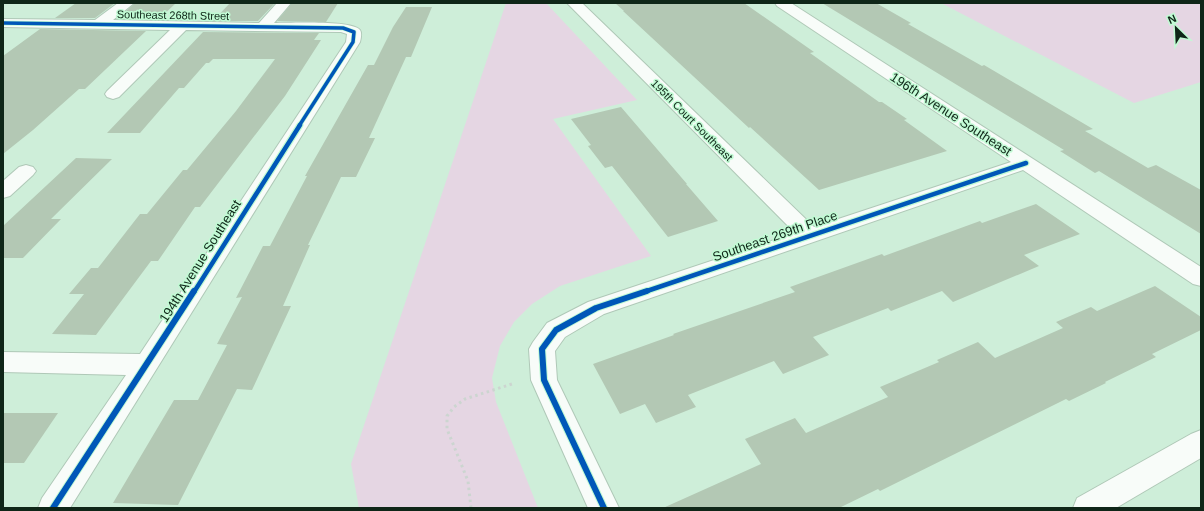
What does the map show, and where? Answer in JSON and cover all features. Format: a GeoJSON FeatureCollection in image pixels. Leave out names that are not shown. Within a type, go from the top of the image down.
{"type":"FeatureCollection","features":[{"type":"Feature","properties":{"kind":"street","name":"Southeast 268th Street"},"geometry":{"type":"LineString","coordinates":[[99,24],[127,3]]}},
{"type":"Feature","properties":{"kind":"street"},"geometry":{"type":"LineString","coordinates":[[264,26],[284,3]]}},
{"type":"Feature","properties":{"kind":"street","name":"195th Court Southeast"},"geometry":{"type":"LineString","coordinates":[[574,3],[810,236]]}},
{"type":"Feature","properties":{"kind":"street","name":"196th Avenue Southeast"},"geometry":{"type":"LineString","coordinates":[[782,3],[1201,278]]}},
{"type":"Feature","properties":{"kind":"street","name":"Southeast 268th Street"},"geometry":{"type":"LineString","coordinates":[[6,29],[25,24],[343,28]]}},
{"type":"Feature","properties":{"kind":"street","name":"Southeast 268th Street"},"geometry":{"type":"LineString","coordinates":[[113,94],[183,26]]}},
{"type":"Feature","properties":{"kind":"street","name":"194th Avenue Southeast"},"geometry":{"type":"LineString","coordinates":[[53,508],[147,366],[353,42],[354,32],[343,28]]}},
{"type":"Feature","properties":{"kind":"street","name":"Southeast 269th Place"},"geometry":{"type":"LineString","coordinates":[[543,361],[556,330],[596,308],[1026,163]]}},
{"type":"Feature","properties":{"kind":"street"},"geometry":{"type":"LineString","coordinates":[[3,192],[26,171]]}},
{"type":"Feature","properties":{"kind":"street"},"geometry":{"type":"LineString","coordinates":[[543,361],[544,380],[604,508]]}},
{"type":"Feature","properties":{"kind":"street"},"geometry":{"type":"LineString","coordinates":[[3,362],[147,366]]}},
{"type":"Feature","properties":{"kind":"street"},"geometry":{"type":"LineString","coordinates":[[1088,508],[1201,443]]}},
{"type":"Feature","properties":{"kind":"path"},"geometry":{"type":"LineString","coordinates":[[471,508],[468,481],[447,429],[447,416],[454,407],[465,399],[502,388],[543,361]]}},
{"type":"Feature","properties":{"kind":"shaded area"},"geometry":{"type":"Polygon","coordinates":[[[506,3],[546,3],[637,100],[553,119],[651,256],[560,286],[532,304],[514,322],[500,346],[492,378],[496,402],[538,508],[359,508],[351,464],[506,3]]]}},
{"type":"Feature","properties":{"kind":"shaded area"},"geometry":{"type":"Polygon","coordinates":[[[941,3],[1201,3],[1201,82],[1134,103],[941,3]]]}},
{"type":"Feature","properties":{"kind":"building"},"geometry":{"type":"Polygon","coordinates":[[[76,3],[115,3],[95,18],[55,18],[76,3]]]}},
{"type":"Feature","properties":{"kind":"building"},"geometry":{"type":"Polygon","coordinates":[[[135,3],[176,3],[159,19],[117,19],[135,3]]]}},
{"type":"Feature","properties":{"kind":"building"},"geometry":{"type":"Polygon","coordinates":[[[230,3],[275,3],[258,21],[213,21],[230,3]]]}},
{"type":"Feature","properties":{"kind":"building"},"geometry":{"type":"Polygon","coordinates":[[[292,3],[338,3],[326,22],[277,21],[292,3]]]}},
{"type":"Feature","properties":{"kind":"building"},"geometry":{"type":"Polygon","coordinates":[[[615,3],[744,3],[814,52],[810,53],[879,102],[882,102],[907,119],[904,120],[947,151],[819,190],[750,127],[749,128],[615,3]]]}},
{"type":"Feature","properties":{"kind":"building"},"geometry":{"type":"Polygon","coordinates":[[[822,3],[876,3],[911,23],[908,24],[982,66],[984,65],[1093,129],[1085,131],[1148,168],[1156,165],[1201,190],[1201,234],[1099,171],[1095,173],[1060,151],[1064,150],[822,3]]]}},
{"type":"Feature","properties":{"kind":"building"},"geometry":{"type":"Polygon","coordinates":[[[406,7],[432,7],[411,57],[406,57],[369,138],[375,138],[356,177],[341,177],[308,245],[310,245],[283,306],[291,306],[252,390],[237,389],[178,505],[113,503],[174,400],[198,400],[227,345],[217,344],[242,297],[236,298],[263,246],[270,246],[307,176],[305,176],[368,65],[374,65],[393,27],[406,7]]]}},
{"type":"Feature","properties":{"kind":"building"},"geometry":{"type":"Polygon","coordinates":[[[40,29],[146,31],[85,89],[79,89],[33,130],[3,154],[3,56],[40,29]]]}},
{"type":"Feature","properties":{"kind":"building"},"geometry":{"type":"Polygon","coordinates":[[[203,32],[319,33],[314,40],[321,40],[285,96],[200,207],[195,207],[158,261],[151,261],[96,335],[52,334],[84,294],[69,294],[91,268],[98,268],[140,214],[147,214],[183,170],[187,170],[236,111],[275,59],[213,59],[209,63],[206,63],[184,88],[179,88],[140,133],[107,133],[203,32]]]}},
{"type":"Feature","properties":{"kind":"building"},"geometry":{"type":"Polygon","coordinates":[[[621,107],[718,221],[668,237],[612,166],[605,168],[588,146],[591,145],[571,119],[621,107]]]}},
{"type":"Feature","properties":{"kind":"building"},"geometry":{"type":"Polygon","coordinates":[[[76,158],[112,159],[51,219],[61,219],[23,258],[3,258],[3,226],[76,158]]]}},
{"type":"Feature","properties":{"kind":"building"},"geometry":{"type":"Polygon","coordinates":[[[1036,204],[1080,234],[1024,255],[1039,266],[953,302],[942,291],[891,311],[888,308],[813,337],[829,355],[783,374],[774,361],[688,395],[696,407],[656,423],[645,404],[620,414],[593,364],[674,335],[673,334],[795,292],[790,287],[882,254],[884,256],[980,221],[982,223],[1036,204]]]}},
{"type":"Feature","properties":{"kind":"building"},"geometry":{"type":"Polygon","coordinates":[[[1155,286],[1201,317],[1201,330],[1152,354],[1156,357],[1105,382],[1106,383],[1069,401],[1066,399],[880,491],[878,489],[839,508],[663,508],[761,464],[745,439],[795,418],[806,433],[888,397],[880,387],[939,362],[937,360],[978,342],[995,358],[1063,328],[1056,322],[1091,307],[1097,311],[1155,286]]]}},
{"type":"Feature","properties":{"kind":"building"},"geometry":{"type":"Polygon","coordinates":[[[3,413],[58,413],[24,463],[3,463],[3,413]]]}},
{"type":"Feature","properties":{"kind":"cycle path"},"geometry":{"type":"LineString","coordinates":[[3,23],[343,28],[354,32],[353,42],[147,365],[53,508]]}},
{"type":"Feature","properties":{"kind":"cycle path"},"geometry":{"type":"LineString","coordinates":[[604,508],[544,380],[542,349],[556,330],[596,308],[1026,163]]}}]}
